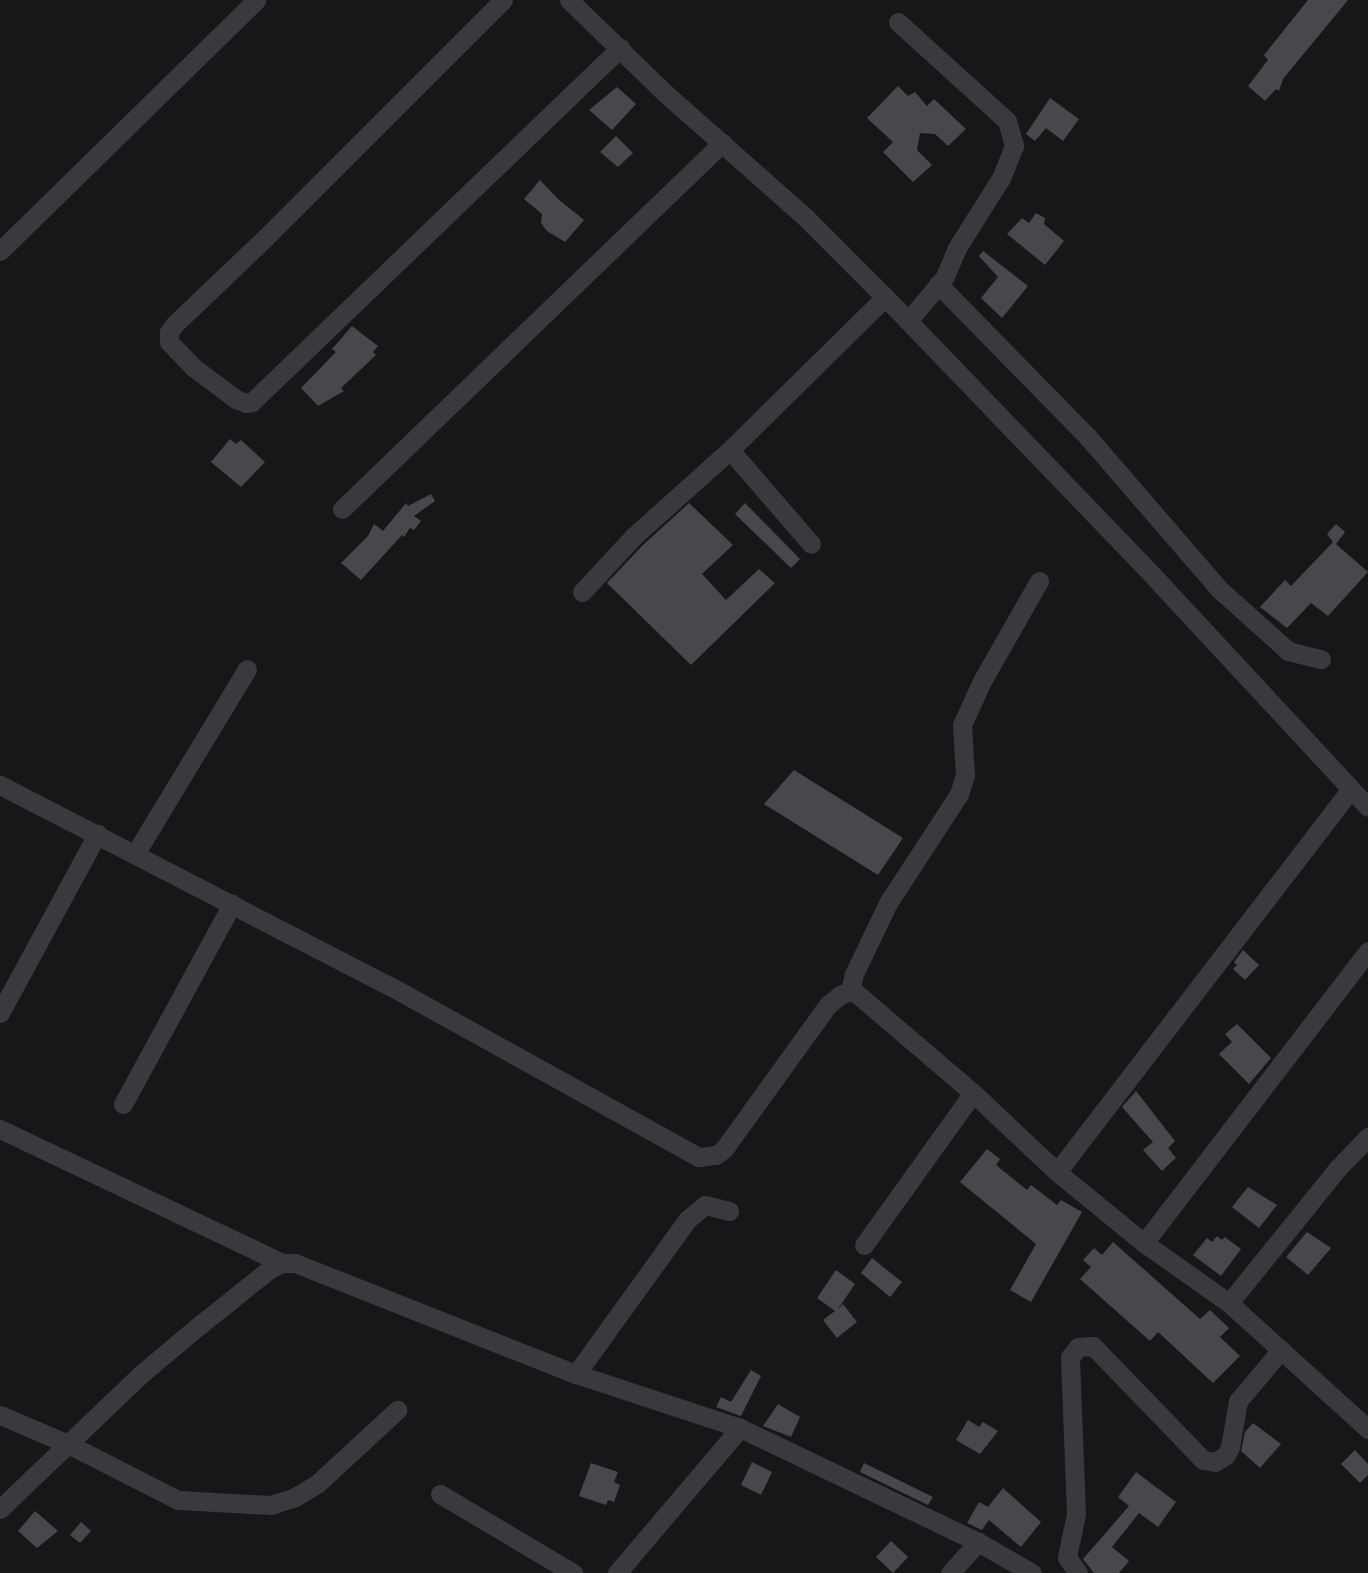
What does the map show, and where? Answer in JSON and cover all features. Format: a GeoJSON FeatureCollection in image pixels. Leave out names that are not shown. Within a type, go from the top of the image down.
{"type":"FeatureCollection","features":[{"type":"Feature","properties":{"kind":"street"},"geometry":{"type":"LineString","coordinates":[[0,251],[256,0]]}},
{"type":"Feature","properties":{"kind":"street"},"geometry":{"type":"LineString","coordinates":[[503,0],[174,325],[169,332],[169,342],[181,357],[236,399],[246,404],[252,402],[620,48]]}},
{"type":"Feature","properties":{"kind":"street"},"geometry":{"type":"LineString","coordinates":[[569,0],[806,218],[885,297],[1156,579],[1368,807]]}},
{"type":"Feature","properties":{"kind":"street"},"geometry":{"type":"LineString","coordinates":[[898,22],[995,109],[1012,132],[1014,146],[1009,162],[938,284],[908,321]]}},
{"type":"Feature","properties":{"kind":"street"},"geometry":{"type":"LineString","coordinates":[[342,509],[722,143]]}},
{"type":"Feature","properties":{"kind":"street"},"geometry":{"type":"LineString","coordinates":[[938,284],[1087,436],[1140,501],[1219,589],[1288,651],[1321,659]]}},
{"type":"Feature","properties":{"kind":"street"},"geometry":{"type":"LineString","coordinates":[[582,592],[634,536],[730,450],[885,297]]}},
{"type":"Feature","properties":{"kind":"street"},"geometry":{"type":"LineString","coordinates":[[730,450],[811,544]]}},
{"type":"Feature","properties":{"kind":"street"},"geometry":{"type":"LineString","coordinates":[[850,991],[857,967],[888,903],[959,794],[965,775],[962,725],[988,670],[1039,580]]}},
{"type":"Feature","properties":{"kind":"street"},"geometry":{"type":"LineString","coordinates":[[135,854],[247,669]]}},
{"type":"Feature","properties":{"kind":"street"},"geometry":{"type":"LineString","coordinates":[[0,785],[390,986],[699,1157],[716,1155],[724,1149],[828,1005],[850,991],[861,995],[973,1093],[1057,1172],[1144,1243],[1229,1303],[1368,1429]]}},
{"type":"Feature","properties":{"kind":"street"},"geometry":{"type":"LineString","coordinates":[[1057,1172],[1350,790]]}},
{"type":"Feature","properties":{"kind":"street"},"geometry":{"type":"LineString","coordinates":[[0,1013],[97,834]]}},
{"type":"Feature","properties":{"kind":"street"},"geometry":{"type":"LineString","coordinates":[[123,1104],[232,904]]}},
{"type":"Feature","properties":{"kind":"street"},"geometry":{"type":"LineString","coordinates":[[1144,1243],[1368,951]]}},
{"type":"Feature","properties":{"kind":"street"},"geometry":{"type":"LineString","coordinates":[[864,1245],[973,1093]]}},
{"type":"Feature","properties":{"kind":"street"},"geometry":{"type":"LineString","coordinates":[[0,1129],[282,1263],[321,1271],[576,1374],[740,1428],[978,1542],[1032,1573]]}},
{"type":"Feature","properties":{"kind":"street"},"geometry":{"type":"LineString","coordinates":[[1229,1303],[1337,1169],[1368,1138]]}},
{"type":"Feature","properties":{"kind":"street"},"geometry":{"type":"LineString","coordinates":[[576,1374],[687,1220],[705,1205],[729,1211]]}},
{"type":"Feature","properties":{"kind":"street"},"geometry":{"type":"LineString","coordinates":[[0,1509],[196,1328],[282,1263]]}},
{"type":"Feature","properties":{"kind":"street"},"geometry":{"type":"LineString","coordinates":[[1078,1573],[1067,1557],[1076,1514],[1070,1357],[1077,1347],[1093,1346],[1203,1460],[1215,1462],[1226,1455],[1230,1447],[1238,1401],[1281,1350]]}},
{"type":"Feature","properties":{"kind":"street"},"geometry":{"type":"LineString","coordinates":[[0,1415],[68,1444],[178,1500],[271,1505],[295,1497],[318,1483],[397,1410]]}},
{"type":"Feature","properties":{"kind":"street"},"geometry":{"type":"LineString","coordinates":[[617,1573],[740,1428]]}},
{"type":"Feature","properties":{"kind":"street"},"geometry":{"type":"LineString","coordinates":[[440,1494],[573,1573]]}},
{"type":"Feature","properties":{"kind":"street"},"geometry":{"type":"LineString","coordinates":[[950,1573],[978,1542]]}},
{"type":"Feature","properties":{"kind":"building"},"geometry":{"type":"Polygon","coordinates":[[[1308,0],[1348,0],[1283,79],[1279,91],[1276,89],[1265,101],[1248,86],[1268,60],[1264,55],[1308,0]]]}},
{"type":"Feature","properties":{"kind":"building"},"geometry":{"type":"Polygon","coordinates":[[[898,86],[908,96],[915,92],[927,106],[934,99],[966,129],[948,146],[935,134],[920,133],[917,150],[932,165],[913,182],[883,152],[893,142],[867,118],[898,86]]]}},
{"type":"Feature","properties":{"kind":"building"},"geometry":{"type":"Polygon","coordinates":[[[617,87],[636,104],[612,130],[589,110],[617,87]]]}},
{"type":"Feature","properties":{"kind":"building"},"geometry":{"type":"Polygon","coordinates":[[[1050,98],[1079,119],[1063,141],[1046,128],[1035,141],[1026,134],[1050,98]]]}},
{"type":"Feature","properties":{"kind":"building"},"geometry":{"type":"Polygon","coordinates":[[[616,136],[633,153],[618,167],[600,152],[616,136]]]}},
{"type":"Feature","properties":{"kind":"building"},"geometry":{"type":"Polygon","coordinates":[[[540,180],[584,220],[565,242],[547,231],[541,223],[542,214],[524,199],[540,180]]]}},
{"type":"Feature","properties":{"kind":"building"},"geometry":{"type":"Polygon","coordinates":[[[1036,213],[1045,218],[1044,224],[1064,241],[1045,265],[1007,234],[1022,218],[1029,223],[1036,213]]]}},
{"type":"Feature","properties":{"kind":"building"},"geometry":{"type":"Polygon","coordinates":[[[983,251],[1028,286],[1002,318],[981,298],[998,277],[979,256],[983,251]]]}},
{"type":"Feature","properties":{"kind":"building"},"geometry":{"type":"Polygon","coordinates":[[[352,326],[378,346],[373,352],[376,355],[341,388],[344,391],[318,406],[301,388],[336,352],[332,349],[352,326]]]}},
{"type":"Feature","properties":{"kind":"building"},"geometry":{"type":"Polygon","coordinates":[[[230,439],[236,444],[241,440],[265,462],[241,487],[211,462],[230,439]]]}},
{"type":"Feature","properties":{"kind":"building"},"geometry":{"type":"Polygon","coordinates":[[[431,494],[435,501],[414,516],[421,521],[414,530],[410,528],[404,537],[402,535],[361,580],[341,563],[368,536],[374,524],[383,531],[406,503],[408,506],[431,494]]]}},
{"type":"Feature","properties":{"kind":"building"},"geometry":{"type":"Polygon","coordinates":[[[689,503],[733,545],[702,574],[726,600],[759,569],[775,583],[691,665],[607,583],[689,503]]]}},
{"type":"Feature","properties":{"kind":"building"},"geometry":{"type":"Polygon","coordinates":[[[745,503],[800,559],[791,568],[735,514],[745,503]]]}},
{"type":"Feature","properties":{"kind":"building"},"geometry":{"type":"Polygon","coordinates":[[[1336,524],[1345,532],[1336,544],[1368,572],[1328,616],[1311,603],[1287,628],[1260,607],[1285,580],[1291,586],[1333,542],[1327,534],[1336,524]]]}},
{"type":"Feature","properties":{"kind":"building"},"geometry":{"type":"Polygon","coordinates":[[[794,770],[903,838],[878,875],[764,804],[794,770]]]}},
{"type":"Feature","properties":{"kind":"building"},"geometry":{"type":"Polygon","coordinates":[[[1243,950],[1259,965],[1245,980],[1233,969],[1237,965],[1234,962],[1243,950]]]}},
{"type":"Feature","properties":{"kind":"building"},"geometry":{"type":"Polygon","coordinates":[[[1237,1024],[1271,1058],[1249,1084],[1219,1054],[1232,1042],[1225,1034],[1237,1024]]]}},
{"type":"Feature","properties":{"kind":"building"},"geometry":{"type":"Polygon","coordinates":[[[1136,1091],[1175,1141],[1168,1148],[1176,1158],[1162,1171],[1143,1150],[1153,1142],[1122,1107],[1136,1091]]]}},
{"type":"Feature","properties":{"kind":"building"},"geometry":{"type":"Polygon","coordinates":[[[987,1149],[1000,1159],[996,1165],[1027,1190],[1031,1185],[1057,1205],[1061,1200],[1082,1212],[1031,1302],[1010,1290],[1036,1244],[960,1182],[987,1149]]]}},
{"type":"Feature","properties":{"kind":"building"},"geometry":{"type":"Polygon","coordinates":[[[1248,1187],[1277,1205],[1259,1228],[1232,1207],[1248,1187]]]}},
{"type":"Feature","properties":{"kind":"building"},"geometry":{"type":"Polygon","coordinates":[[[1307,1232],[1331,1248],[1308,1275],[1286,1257],[1307,1232]]]}},
{"type":"Feature","properties":{"kind":"building"},"geometry":{"type":"Polygon","coordinates":[[[1217,1236],[1222,1240],[1225,1237],[1241,1249],[1221,1276],[1193,1255],[1207,1238],[1212,1242],[1217,1236]]]}},
{"type":"Feature","properties":{"kind":"building"},"geometry":{"type":"Polygon","coordinates":[[[1113,1242],[1200,1319],[1210,1310],[1229,1328],[1220,1337],[1240,1356],[1213,1383],[1158,1332],[1150,1341],[1080,1279],[1091,1267],[1083,1260],[1094,1248],[1102,1255],[1113,1242]]]}},
{"type":"Feature","properties":{"kind":"building"},"geometry":{"type":"Polygon","coordinates":[[[872,1258],[902,1282],[890,1297],[861,1273],[872,1258]]]}},
{"type":"Feature","properties":{"kind":"building"},"geometry":{"type":"Polygon","coordinates":[[[836,1270],[855,1284],[838,1309],[843,1304],[857,1322],[837,1338],[823,1320],[835,1311],[817,1298],[836,1270]]]}},
{"type":"Feature","properties":{"kind":"building"},"geometry":{"type":"Polygon","coordinates":[[[751,1370],[761,1376],[741,1416],[716,1407],[721,1397],[731,1402],[751,1370]]]}},
{"type":"Feature","properties":{"kind":"building"},"geometry":{"type":"Polygon","coordinates":[[[778,1404],[800,1417],[791,1437],[763,1426],[778,1404]]]}},
{"type":"Feature","properties":{"kind":"building"},"geometry":{"type":"Polygon","coordinates":[[[968,1420],[979,1427],[983,1422],[998,1431],[980,1454],[956,1440],[968,1420]]]}},
{"type":"Feature","properties":{"kind":"building"},"geometry":{"type":"Polygon","coordinates":[[[1253,1423],[1281,1444],[1260,1468],[1241,1451],[1245,1432],[1253,1423]]]}},
{"type":"Feature","properties":{"kind":"building"},"geometry":{"type":"Polygon","coordinates":[[[1355,1450],[1368,1464],[1368,1475],[1360,1483],[1341,1464],[1355,1450]]]}},
{"type":"Feature","properties":{"kind":"building"},"geometry":{"type":"Polygon","coordinates":[[[752,1462],[772,1472],[761,1495],[741,1485],[752,1462]]]}},
{"type":"Feature","properties":{"kind":"building"},"geometry":{"type":"Polygon","coordinates":[[[591,1463],[618,1472],[614,1482],[620,1485],[614,1502],[608,1500],[606,1505],[579,1496],[591,1463]]]}},
{"type":"Feature","properties":{"kind":"building"},"geometry":{"type":"Polygon","coordinates":[[[864,1463],[933,1497],[928,1505],[860,1472],[864,1463]]]}},
{"type":"Feature","properties":{"kind":"building"},"geometry":{"type":"Polygon","coordinates":[[[1136,1472],[1176,1502],[1158,1527],[1139,1513],[1112,1547],[1129,1561],[1119,1573],[1094,1573],[1083,1559],[1129,1506],[1118,1497],[1136,1472]]]}},
{"type":"Feature","properties":{"kind":"building"},"geometry":{"type":"Polygon","coordinates":[[[1003,1488],[1041,1522],[1021,1547],[989,1520],[982,1530],[967,1523],[979,1502],[988,1507],[1003,1488]]]}},
{"type":"Feature","properties":{"kind":"building"},"geometry":{"type":"Polygon","coordinates":[[[35,1511],[58,1531],[37,1548],[18,1531],[35,1511]]]}},
{"type":"Feature","properties":{"kind":"building"},"geometry":{"type":"Polygon","coordinates":[[[81,1522],[91,1531],[80,1543],[70,1535],[81,1522]]]}},
{"type":"Feature","properties":{"kind":"building"},"geometry":{"type":"Polygon","coordinates":[[[891,1541],[908,1557],[893,1573],[876,1557],[891,1541]]]}}]}
